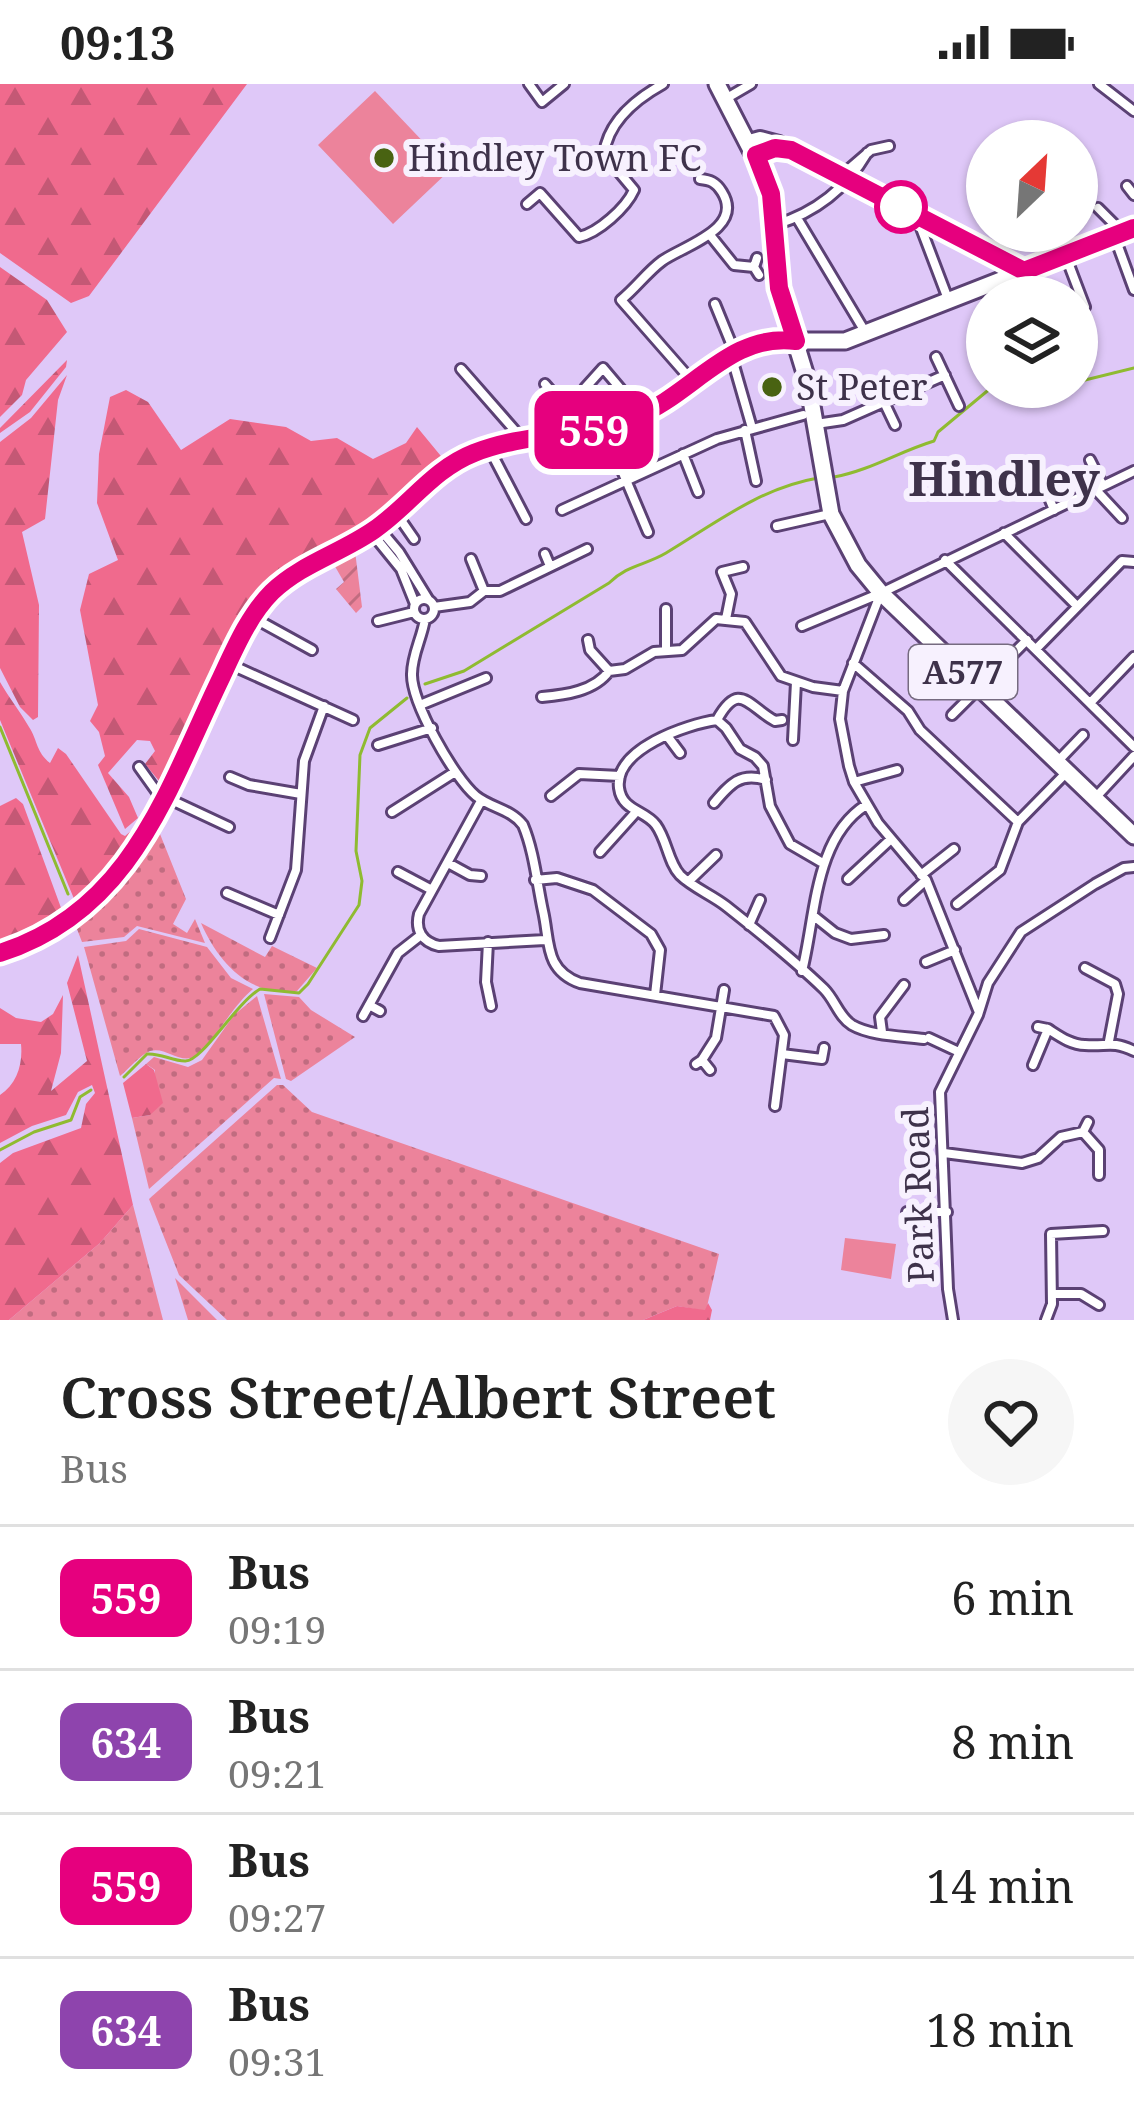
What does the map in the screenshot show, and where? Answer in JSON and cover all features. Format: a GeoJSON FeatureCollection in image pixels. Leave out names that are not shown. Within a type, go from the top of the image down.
{"type":"FeatureCollection","features":[{"type":"Feature","properties":{"kind":"highway","name":"A577"},"geometry":{"type":"LineString","coordinates":[[722,92],[753,148],[771,194],[779,288],[808,383],[809,420],[831,514],[858,565],[881,593],[1134,836]]}},
{"type":"Feature","properties":{"kind":"highway"},"geometry":{"type":"LineString","coordinates":[[808,383],[818,356],[845,340],[1124,233]]}},
{"type":"Feature","properties":{"kind":"highway"},"geometry":{"type":"LineString","coordinates":[[796,341],[845,340]]}},
{"type":"Feature","properties":{"kind":"main road"},"geometry":{"type":"LineString","coordinates":[[753,148],[766,138],[1024,271]]}},
{"type":"Feature","properties":{"kind":"main road"},"geometry":{"type":"LineString","coordinates":[[0,953],[57,927],[90,903],[140,843],[166,801],[227,663],[253,617],[268,596],[296,574],[375,530],[440,472],[489,448],[604,428],[642,414],[733,354],[765,341],[796,341]]}},
{"type":"Feature","properties":{"kind":"street"},"geometry":{"type":"LineString","coordinates":[[529,84],[542,102],[564,84]]}},
{"type":"Feature","properties":{"kind":"street"},"geometry":{"type":"LineString","coordinates":[[527,204],[544,190],[583,238],[617,211],[634,190],[607,159],[604,146],[630,105],[663,84]]}},
{"type":"Feature","properties":{"kind":"street"},"geometry":{"type":"LineString","coordinates":[[722,92],[751,84]]}},
{"type":"Feature","properties":{"kind":"street"},"geometry":{"type":"LineString","coordinates":[[1099,84],[1134,111]]}},
{"type":"Feature","properties":{"kind":"street"},"geometry":{"type":"LineString","coordinates":[[775,225],[797,218],[846,178],[866,153],[889,146]]}},
{"type":"Feature","properties":{"kind":"street"},"geometry":{"type":"LineString","coordinates":[[692,381],[618,297],[657,265],[710,235],[724,219],[728,208],[715,177],[700,179]]}},
{"type":"Feature","properties":{"kind":"street"},"geometry":{"type":"LineString","coordinates":[[1127,186],[1134,195]]}},
{"type":"Feature","properties":{"kind":"street"},"geometry":{"type":"LineString","coordinates":[[1098,208],[1124,233],[1134,290]]}},
{"type":"Feature","properties":{"kind":"street"},"geometry":{"type":"LineString","coordinates":[[797,218],[866,333]]}},
{"type":"Feature","properties":{"kind":"street"},"geometry":{"type":"LineString","coordinates":[[922,218],[921,228],[948,300]]}},
{"type":"Feature","properties":{"kind":"street"},"geometry":{"type":"LineString","coordinates":[[710,235],[734,265],[756,267]]}},
{"type":"Feature","properties":{"kind":"street"},"geometry":{"type":"LineString","coordinates":[[1066,256],[1073,276]]}},
{"type":"Feature","properties":{"kind":"street"},"geometry":{"type":"LineString","coordinates":[[715,304],[733,354],[756,481]]}},
{"type":"Feature","properties":{"kind":"street"},"geometry":{"type":"LineString","coordinates":[[936,357],[959,406]]}},
{"type":"Feature","properties":{"kind":"street"},"geometry":{"type":"LineString","coordinates":[[585,388],[603,368],[642,414]]}},
{"type":"Feature","properties":{"kind":"street"},"geometry":{"type":"LineString","coordinates":[[461,369],[524,442]]}},
{"type":"Feature","properties":{"kind":"street"},"geometry":{"type":"LineString","coordinates":[[562,510],[748,429],[844,420],[945,375]]}},
{"type":"Feature","properties":{"kind":"street"},"geometry":{"type":"LineString","coordinates":[[544,384],[586,431]]}},
{"type":"Feature","properties":{"kind":"street"},"geometry":{"type":"LineString","coordinates":[[884,402],[895,425]]}},
{"type":"Feature","properties":{"kind":"street"},"geometry":{"type":"LineString","coordinates":[[604,428],[649,532]]}},
{"type":"Feature","properties":{"kind":"street"},"geometry":{"type":"LineString","coordinates":[[489,448],[526,519]]}},
{"type":"Feature","properties":{"kind":"street"},"geometry":{"type":"LineString","coordinates":[[683,454],[698,492]]}},
{"type":"Feature","properties":{"kind":"street"},"geometry":{"type":"LineString","coordinates":[[1090,460],[1099,488],[1122,518]]}},
{"type":"Feature","properties":{"kind":"street"},"geometry":{"type":"LineString","coordinates":[[802,626],[1134,472]]}},
{"type":"Feature","properties":{"kind":"street"},"geometry":{"type":"LineString","coordinates":[[1043,483],[1054,510]]}},
{"type":"Feature","properties":{"kind":"street"},"geometry":{"type":"LineString","coordinates":[[396,513],[414,539]]}},
{"type":"Feature","properties":{"kind":"street"},"geometry":{"type":"LineString","coordinates":[[777,526],[831,514]]}},
{"type":"Feature","properties":{"kind":"street"},"geometry":{"type":"LineString","coordinates":[[375,530],[395,546],[431,603],[432,616],[425,620],[412,669],[420,705],[455,772],[481,800],[520,820],[553,962],[563,975],[580,983],[773,1016],[783,1030],[774,1108]]}},
{"type":"Feature","properties":{"kind":"street"},"geometry":{"type":"LineString","coordinates":[[375,530],[401,569],[415,608],[425,620]]}},
{"type":"Feature","properties":{"kind":"street"},"geometry":{"type":"LineString","coordinates":[[1004,533],[1077,606]]}},
{"type":"Feature","properties":{"kind":"street"},"geometry":{"type":"LineString","coordinates":[[378,621],[431,603],[470,602],[484,591],[500,591],[587,549]]}},
{"type":"Feature","properties":{"kind":"street"},"geometry":{"type":"LineString","coordinates":[[545,554],[550,566]]}},
{"type":"Feature","properties":{"kind":"street"},"geometry":{"type":"LineString","coordinates":[[470,559],[484,591]]}},
{"type":"Feature","properties":{"kind":"street"},"geometry":{"type":"LineString","coordinates":[[945,560],[1134,747]]}},
{"type":"Feature","properties":{"kind":"street"},"geometry":{"type":"LineString","coordinates":[[1036,649],[1122,561],[1134,562]]}},
{"type":"Feature","properties":{"kind":"street"},"geometry":{"type":"LineString","coordinates":[[726,619],[730,594],[722,572],[743,567]]}},
{"type":"Feature","properties":{"kind":"street"},"geometry":{"type":"LineString","coordinates":[[881,593],[843,691],[840,719],[854,782],[866,806],[924,878],[979,1012]]}},
{"type":"Feature","properties":{"kind":"street"},"geometry":{"type":"LineString","coordinates":[[666,609],[666,648]]}},
{"type":"Feature","properties":{"kind":"street"},"geometry":{"type":"LineString","coordinates":[[253,617],[312,650]]}},
{"type":"Feature","properties":{"kind":"street"},"geometry":{"type":"LineString","coordinates":[[608,670],[626,669],[666,648],[682,650],[705,626],[726,619],[745,622],[775,671],[796,682],[843,691]]}},
{"type":"Feature","properties":{"kind":"street"},"geometry":{"type":"LineString","coordinates":[[588,640],[590,650],[608,670]]}},
{"type":"Feature","properties":{"kind":"street"},"geometry":{"type":"LineString","coordinates":[[952,715],[1027,640]]}},
{"type":"Feature","properties":{"kind":"street"},"geometry":{"type":"LineString","coordinates":[[1091,701],[1134,657]]}},
{"type":"Feature","properties":{"kind":"street"},"geometry":{"type":"LineString","coordinates":[[227,663],[353,720]]}},
{"type":"Feature","properties":{"kind":"street"},"geometry":{"type":"LineString","coordinates":[[853,663],[1018,822]]}},
{"type":"Feature","properties":{"kind":"street"},"geometry":{"type":"LineString","coordinates":[[542,697],[588,687],[602,681],[608,670]]}},
{"type":"Feature","properties":{"kind":"street"},"geometry":{"type":"LineString","coordinates":[[420,705],[485,677]]}},
{"type":"Feature","properties":{"kind":"street"},"geometry":{"type":"LineString","coordinates":[[794,740],[796,682]]}},
{"type":"Feature","properties":{"kind":"street"},"geometry":{"type":"LineString","coordinates":[[717,721],[727,703],[737,698],[750,701],[775,721],[782,720]]}},
{"type":"Feature","properties":{"kind":"street"},"geometry":{"type":"LineString","coordinates":[[270,938],[296,870],[306,752],[324,706]]}},
{"type":"Feature","properties":{"kind":"street"},"geometry":{"type":"LineString","coordinates":[[717,721],[700,723],[640,749],[620,776],[619,790],[636,812],[650,817],[658,828],[679,874],[749,925],[828,993],[846,1022],[861,1030],[927,1039],[959,1052]]}},
{"type":"Feature","properties":{"kind":"street"},"geometry":{"type":"LineString","coordinates":[[717,721],[740,749],[763,766],[770,806],[790,844],[821,862]]}},
{"type":"Feature","properties":{"kind":"street"},"geometry":{"type":"LineString","coordinates":[[377,745],[433,728]]}},
{"type":"Feature","properties":{"kind":"street"},"geometry":{"type":"LineString","coordinates":[[957,904],[1000,870],[1018,822],[1083,735]]}},
{"type":"Feature","properties":{"kind":"street"},"geometry":{"type":"LineString","coordinates":[[668,737],[680,753]]}},
{"type":"Feature","properties":{"kind":"street"},"geometry":{"type":"LineString","coordinates":[[1095,798],[1134,756]]}},
{"type":"Feature","properties":{"kind":"street"},"geometry":{"type":"LineString","coordinates":[[140,767],[166,801],[229,827]]}},
{"type":"Feature","properties":{"kind":"street"},"geometry":{"type":"LineString","coordinates":[[854,782],[897,770]]}},
{"type":"Feature","properties":{"kind":"street"},"geometry":{"type":"LineString","coordinates":[[392,812],[455,772]]}},
{"type":"Feature","properties":{"kind":"street"},"geometry":{"type":"LineString","coordinates":[[551,796],[579,774],[620,776]]}},
{"type":"Feature","properties":{"kind":"street"},"geometry":{"type":"LineString","coordinates":[[714,803],[734,780],[752,776],[766,780]]}},
{"type":"Feature","properties":{"kind":"street"},"geometry":{"type":"LineString","coordinates":[[230,777],[301,794]]}},
{"type":"Feature","properties":{"kind":"street"},"geometry":{"type":"LineString","coordinates":[[481,800],[418,918],[421,934],[435,946],[545,940]]}},
{"type":"Feature","properties":{"kind":"street"},"geometry":{"type":"LineString","coordinates":[[802,971],[821,862],[850,815],[866,806]]}},
{"type":"Feature","properties":{"kind":"street"},"geometry":{"type":"LineString","coordinates":[[600,852],[636,812]]}},
{"type":"Feature","properties":{"kind":"street"},"geometry":{"type":"LineString","coordinates":[[848,879],[891,839]]}},
{"type":"Feature","properties":{"kind":"street"},"geometry":{"type":"LineString","coordinates":[[904,901],[954,849]]}},
{"type":"Feature","properties":{"kind":"street"},"geometry":{"type":"LineString","coordinates":[[689,881],[716,855]]}},
{"type":"Feature","properties":{"kind":"street"},"geometry":{"type":"LineString","coordinates":[[448,863],[477,876],[470,888]]}},
{"type":"Feature","properties":{"kind":"street","name":"Park Road"},"geometry":{"type":"LineString","coordinates":[[953,1320],[947,1289],[940,1092],[988,983],[1021,932],[1095,884],[1134,867]]}},
{"type":"Feature","properties":{"kind":"street"},"geometry":{"type":"LineString","coordinates":[[296,870],[308,873]]}},
{"type":"Feature","properties":{"kind":"street"},"geometry":{"type":"LineString","coordinates":[[398,872],[432,890]]}},
{"type":"Feature","properties":{"kind":"street"},"geometry":{"type":"LineString","coordinates":[[536,880],[557,878],[593,890],[652,934],[663,945],[655,995]]}},
{"type":"Feature","properties":{"kind":"street"},"geometry":{"type":"LineString","coordinates":[[227,893],[279,915]]}},
{"type":"Feature","properties":{"kind":"street"},"geometry":{"type":"LineString","coordinates":[[749,925],[760,900]]}},
{"type":"Feature","properties":{"kind":"street"},"geometry":{"type":"LineString","coordinates":[[815,917],[851,939],[884,935]]}},
{"type":"Feature","properties":{"kind":"street"},"geometry":{"type":"LineString","coordinates":[[363,1016],[404,946],[421,934]]}},
{"type":"Feature","properties":{"kind":"street"},"geometry":{"type":"LineString","coordinates":[[488,942],[486,982],[492,1007]]}},
{"type":"Feature","properties":{"kind":"street"},"geometry":{"type":"LineString","coordinates":[[926,962],[956,950]]}},
{"type":"Feature","properties":{"kind":"street"},"geometry":{"type":"LineString","coordinates":[[381,956],[393,962]]}},
{"type":"Feature","properties":{"kind":"street"},"geometry":{"type":"LineString","coordinates":[[1085,968],[1115,984],[1118,994],[1109,1041]]}},
{"type":"Feature","properties":{"kind":"street"},"geometry":{"type":"LineString","coordinates":[[556,984],[563,975]]}},
{"type":"Feature","properties":{"kind":"street"},"geometry":{"type":"LineString","coordinates":[[881,1032],[880,1017],[904,985]]}},
{"type":"Feature","properties":{"kind":"street"},"geometry":{"type":"LineString","coordinates":[[710,1070],[699,1062],[716,1038],[724,990]]}},
{"type":"Feature","properties":{"kind":"street"},"geometry":{"type":"LineString","coordinates":[[369,1005],[380,1011]]}},
{"type":"Feature","properties":{"kind":"street"},"geometry":{"type":"LineString","coordinates":[[1033,1065],[1043,1028],[1070,1042],[1088,1046],[1109,1041],[1134,1051]]}},
{"type":"Feature","properties":{"kind":"street"},"geometry":{"type":"LineString","coordinates":[[782,1054],[825,1060],[824,1048]]}},
{"type":"Feature","properties":{"kind":"street"},"geometry":{"type":"LineString","coordinates":[[1083,1132],[1088,1122]]}},
{"type":"Feature","properties":{"kind":"street"},"geometry":{"type":"LineString","coordinates":[[944,1153],[1022,1163],[1038,1158],[1061,1137],[1083,1132]]}},
{"type":"Feature","properties":{"kind":"street"},"geometry":{"type":"LineString","coordinates":[[1083,1132],[1099,1150],[1099,1175]]}},
{"type":"Feature","properties":{"kind":"street"},"geometry":{"type":"LineString","coordinates":[[907,1212],[947,1212]]}},
{"type":"Feature","properties":{"kind":"street"},"geometry":{"type":"LineString","coordinates":[[1046,1320],[1052,1294],[1051,1234],[1103,1231]]}},
{"type":"Feature","properties":{"kind":"street"},"geometry":{"type":"LineString","coordinates":[[1052,1294],[1081,1294],[1100,1305]]}},
{"type":"Feature","properties":{"kind":"shaded area","name":"Hindley Town FC"},"geometry":{"type":"Polygon","coordinates":[[[375,91],[450,170],[393,224],[318,145],[375,91]]]}},
{"type":"Feature","properties":{"kind":"shaded area"},"geometry":{"type":"Polygon","coordinates":[[[355,551],[362,607],[356,613],[336,589],[344,582],[333,563],[355,551]]]}},
{"type":"Feature","properties":{"kind":"shaded area"},"geometry":{"type":"Polygon","coordinates":[[[158,829],[186,899],[173,924],[187,933],[195,919],[205,943],[137,926],[124,937],[82,942],[75,924],[97,908],[158,829]]]}},
{"type":"Feature","properties":{"kind":"shaded area"},"geometry":{"type":"Polygon","coordinates":[[[201,923],[265,957],[272,946],[317,968],[297,991],[265,989],[226,964],[201,923]]]}},
{"type":"Feature","properties":{"kind":"shaded area"},"geometry":{"type":"Polygon","coordinates":[[[139,929],[207,947],[231,978],[253,989],[196,1056],[150,1051],[120,1076],[84,947],[126,941],[139,929]]]}},
{"type":"Feature","properties":{"kind":"shaded area"},"geometry":{"type":"Polygon","coordinates":[[[264,994],[299,997],[311,1010],[355,1037],[291,1081],[286,1079],[264,994]]]}},
{"type":"Feature","properties":{"kind":"shaded area"},"geometry":{"type":"Polygon","coordinates":[[[257,996],[281,1079],[274,1078],[149,1189],[132,1118],[150,1115],[155,1070],[146,1064],[154,1057],[188,1067],[202,1060],[234,1015],[257,996]]]}},
{"type":"Feature","properties":{"kind":"shaded area"},"geometry":{"type":"Polygon","coordinates":[[[277,1085],[283,1085],[312,1112],[719,1254],[706,1311],[677,1306],[643,1320],[227,1320],[179,1275],[149,1199],[277,1085]]]}},
{"type":"Feature","properties":{"kind":"shaded area"},"geometry":{"type":"Polygon","coordinates":[[[133,1205],[163,1320],[9,1320],[100,1243],[133,1205]]]}},
{"type":"Feature","properties":{"kind":"shaded area"},"geometry":{"type":"Polygon","coordinates":[[[845,1238],[896,1244],[891,1279],[841,1270],[845,1238]]]}},
{"type":"Feature","properties":{"kind":"shaded area"},"geometry":{"type":"Polygon","coordinates":[[[175,1278],[217,1320],[188,1320],[175,1278]]]}},
{"type":"Feature","properties":{"kind":"green space"},"geometry":{"type":"Polygon","coordinates":[[[0,84],[247,84],[89,296],[71,303],[0,253],[0,84]]]}},
{"type":"Feature","properties":{"kind":"green space"},"geometry":{"type":"Polygon","coordinates":[[[0,267],[47,300],[67,332],[26,380],[22,395],[0,417],[0,267]]]}},
{"type":"Feature","properties":{"kind":"green space"},"geometry":{"type":"Polygon","coordinates":[[[67,360],[30,412],[0,433],[0,428],[67,360]]]}},
{"type":"Feature","properties":{"kind":"green space"},"geometry":{"type":"Polygon","coordinates":[[[67,375],[58,400],[45,519],[22,532],[39,605],[38,717],[33,720],[20,707],[0,668],[0,442],[31,418],[67,375]]]}},
{"type":"Feature","properties":{"kind":"green space"},"geometry":{"type":"Polygon","coordinates":[[[126,390],[148,402],[181,450],[230,419],[286,427],[311,441],[337,438],[373,459],[406,443],[417,427],[445,461],[381,519],[267,586],[248,612],[164,787],[145,764],[155,751],[150,741],[137,740],[108,773],[129,797],[138,818],[125,829],[98,765],[105,756],[99,732],[90,721],[98,705],[80,610],[89,574],[118,560],[97,503],[99,454],[110,397],[126,390]]]}},
{"type":"Feature","properties":{"kind":"green space"},"geometry":{"type":"Polygon","coordinates":[[[0,682],[42,755],[50,763],[58,748],[66,754],[121,834],[125,836],[145,819],[149,822],[77,906],[0,720],[0,682]]]}},
{"type":"Feature","properties":{"kind":"green space"},"geometry":{"type":"Polygon","coordinates":[[[16,798],[23,804],[64,916],[0,949],[0,806],[16,798]]]}},
{"type":"Feature","properties":{"kind":"green space"},"geometry":{"type":"Polygon","coordinates":[[[78,955],[133,1205],[100,1243],[9,1320],[0,1320],[0,1163],[13,1153],[81,1128],[86,1104],[95,1093],[92,1085],[78,1092],[66,1115],[0,1143],[0,1095],[15,1079],[21,1044],[0,1044],[0,1008],[16,1018],[41,1022],[53,1014],[63,995],[61,1053],[51,1091],[87,1061],[67,983],[78,955]]]}},
{"type":"Feature","properties":{"kind":"green space"},"geometry":{"type":"Polygon","coordinates":[[[146,1064],[154,1070],[163,1103],[150,1115],[132,1118],[123,1083],[146,1064]]]}},
{"type":"Feature","properties":{"kind":"green space"},"geometry":{"type":"Polygon","coordinates":[[[708,1303],[710,1320],[643,1320],[677,1306],[705,1310],[708,1303]]]}},
{"type":"Feature","properties":{"kind":"waterway"},"geometry":{"type":"LineString","coordinates":[[1098,377],[1134,368]]}},
{"type":"Feature","properties":{"kind":"waterway"},"geometry":{"type":"LineString","coordinates":[[834,477],[934,441],[967,408]]}},
{"type":"Feature","properties":{"kind":"waterway"},"geometry":{"type":"LineString","coordinates":[[425,684],[464,671],[623,572],[666,553],[758,498],[818,478]]}},
{"type":"Feature","properties":{"kind":"waterway"},"geometry":{"type":"LineString","coordinates":[[124,1077],[147,1054],[192,1059],[260,989],[299,993],[308,984],[359,905],[360,755],[370,728],[407,698]]}},
{"type":"Feature","properties":{"kind":"waterway"},"geometry":{"type":"LineString","coordinates":[[0,727],[68,894]]}},
{"type":"Feature","properties":{"kind":"waterway"},"geometry":{"type":"LineString","coordinates":[[0,1150],[71,1120],[80,1097],[91,1090]]}},
{"type":"Feature","properties":{"kind":"bus line","name":"559"},"geometry":{"type":"LineString","coordinates":[[0,953],[57,927],[90,903],[140,843],[161,811],[238,644],[260,606],[286,581],[378,527],[440,472],[473,453],[604,428],[658,406],[744,348],[774,339],[796,341],[779,288],[771,194],[756,155],[775,148],[791,150],[1024,271],[1134,228]]}},
{"type":"Feature","properties":{"kind":"place","name":"Hindley Town FC"},"geometry":{"type":"Point","coordinates":[384,158]}},
{"type":"Feature","properties":{"kind":"place","name":"St Peter"},"geometry":{"type":"Point","coordinates":[772,387]}},
{"type":"Feature","properties":{"kind":"district","name":"Hindley"},"geometry":{"type":"Point","coordinates":[1004,479]}}]}
